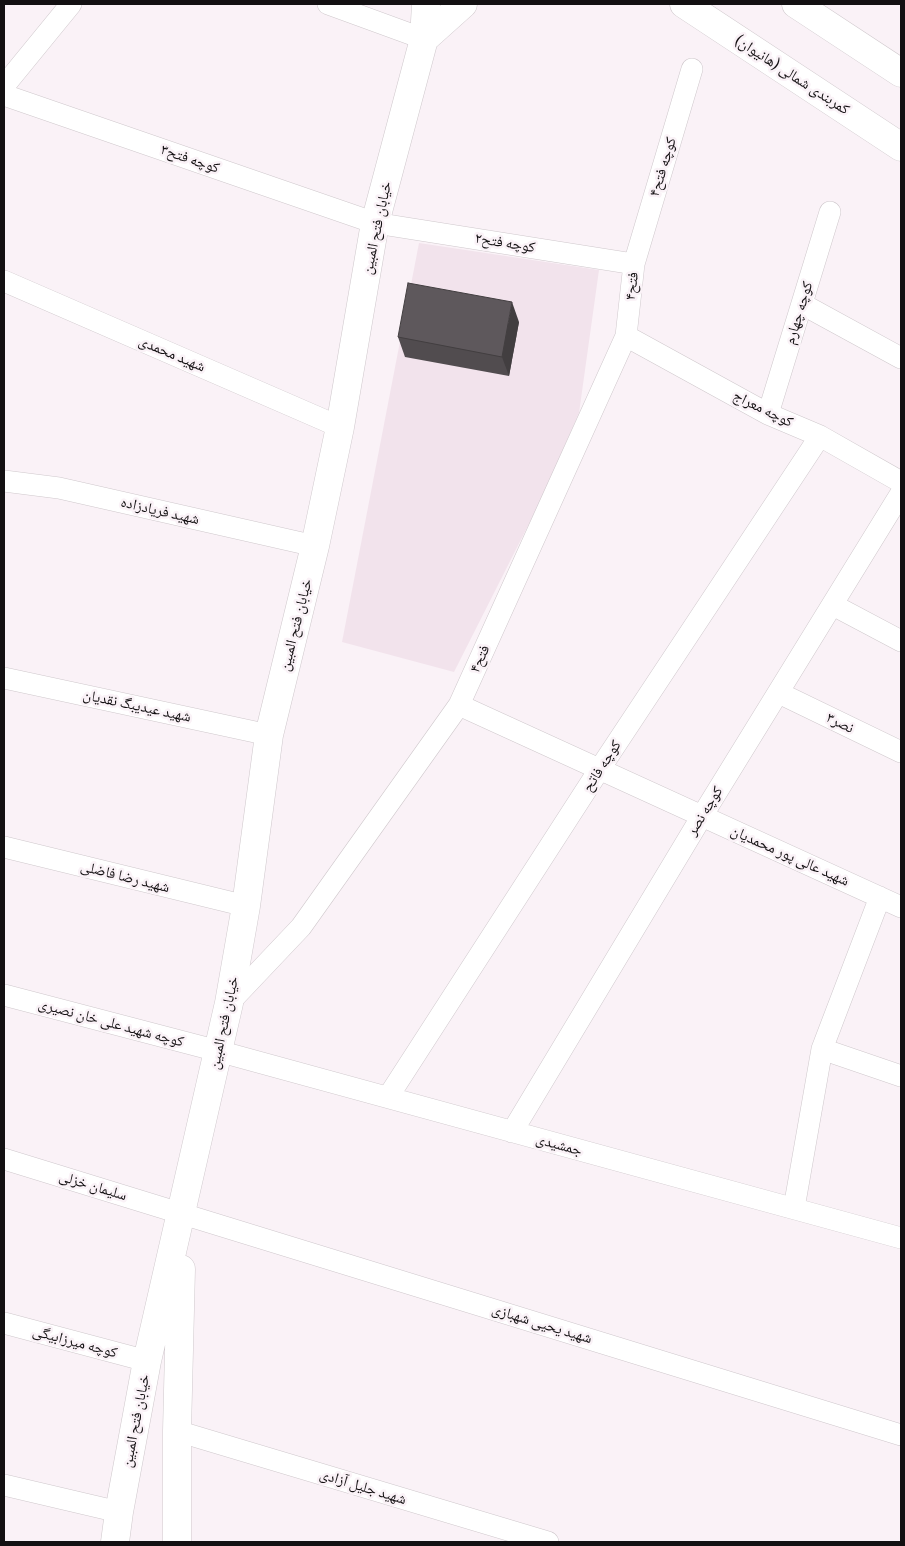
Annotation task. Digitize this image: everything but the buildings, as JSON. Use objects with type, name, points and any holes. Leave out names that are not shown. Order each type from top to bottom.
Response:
[{"type":"street","points":[[4,86],[71,4]]},
{"type":"street","points":[[328,4],[424,39]]},
{"type":"street","points":[[410,4],[424,39]]},
{"type":"street","name":"خیابان فتح المبین","points":[[115,1542],[147,1361],[229,1003],[246,906],[269,735],[315,546],[340,427],[375,223],[424,39],[426,4]]},
{"type":"street","points":[[424,39],[463,4]]},
{"type":"street","name":"کمربندی شمالی (هانیوان)","points":[[684,4],[901,147]]},
{"type":"street","points":[[796,4],[901,73]]},
{"type":"street","name":"کوچه فتح۴","points":[[634,264],[692,69]]},
{"type":"street","name":"کوچه فتح۳","points":[[4,96],[375,223]]},
{"type":"street","name":"کوچه چهارم","points":[[768,414],[830,212]]},
{"type":"street","name":"کوچه فتح۲","points":[[375,223],[634,264]]},
{"type":"street","name":"فتح۴","points":[[229,1003],[301,927],[459,706],[626,336],[634,264]]},
{"type":"street","name":"شهید محمدی","points":[[4,281],[340,427]]},
{"type":"street","points":[[802,304],[901,358]]},
{"type":"street","name":"کوچه معراج","points":[[626,336],[768,414],[820,436],[901,482]]},
{"type":"street","name":"کوچه فاتح","points":[[388,1098],[599,770],[820,436]]},
{"type":"street","name":"شهید فریادزاده","points":[[4,481],[59,488],[315,546]]},
{"type":"street","name":"کوچه نصر","points":[[512,1132],[702,816],[901,493]]},
{"type":"street","points":[[833,605],[901,641]]},
{"type":"street","name":"شهید عیدیبگ نقدیان","points":[[4,678],[269,735]]},
{"type":"street","name":"نصر۳","points":[[779,693],[901,752]]},
{"type":"street","name":"شهید عالی پور محمدیان","points":[[459,706],[901,907]]},
{"type":"street","name":"شهید رضا فاضلی","points":[[4,847],[246,906]]},
{"type":"street","points":[[794,1208],[822,1049],[880,897]]},
{"type":"street","name":"کوچه شهید علی خان نصیری","points":[[4,995],[218,1051]]},
{"type":"street","points":[[822,1049],[901,1076]]},
{"type":"street","name":"جمشیدی","points":[[218,1051],[901,1238]]},
{"type":"street","name":"سلیمان خزلی","points":[[4,1159],[182,1213]]},
{"type":"street","name":"خیابان فتح المبین","points":[[178,1542],[177,1431],[182,1213]]},
{"type":"street","name":"شهید یحیی شهبازی","points":[[182,1213],[901,1435]]},
{"type":"street","name":"کوچه میرزابیگی","points":[[4,1323],[147,1361]]},
{"type":"street","name":"شهید جلیل آزادی","points":[[177,1431],[548,1542]]},
{"type":"street","points":[[4,1485],[119,1512]]},
{"type":"shaded area","points":[[419,243],[599,270],[579,413],[542,498],[454,672],[342,642]]}]
